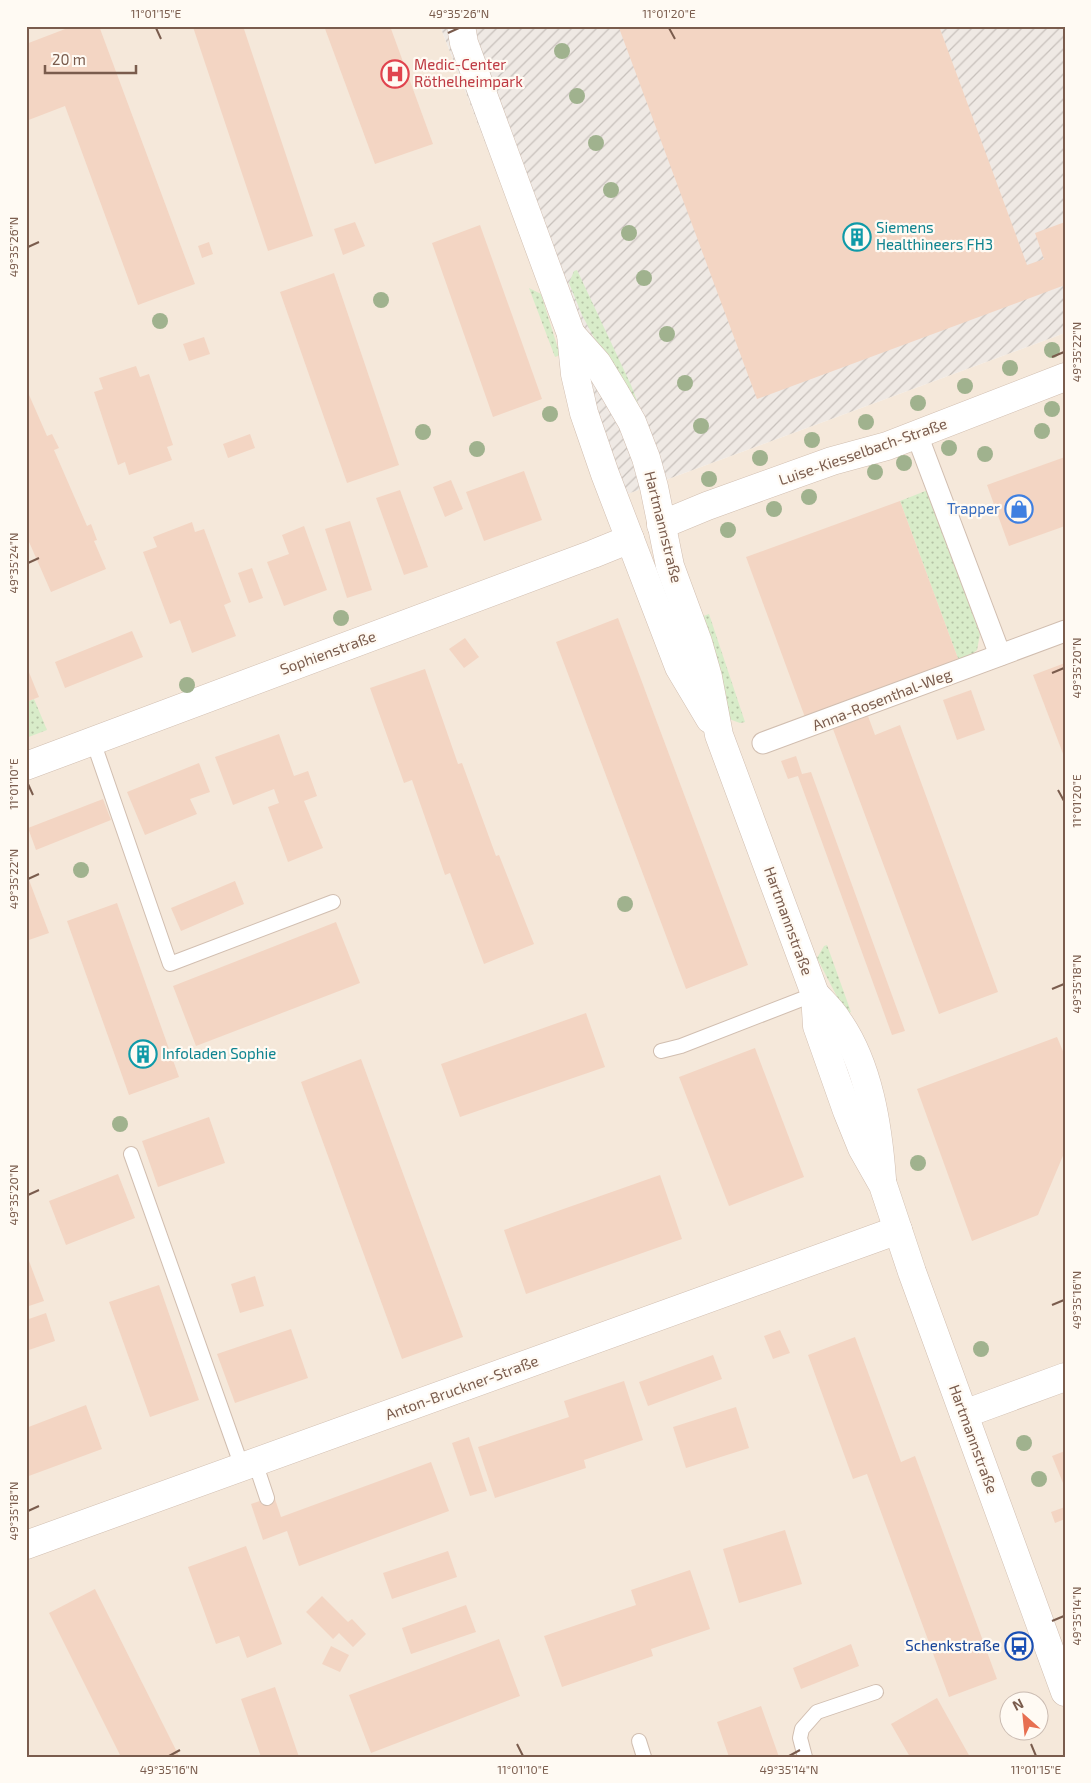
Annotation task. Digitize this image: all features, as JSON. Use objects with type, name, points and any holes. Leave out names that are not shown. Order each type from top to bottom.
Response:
[{"type":"street","name":"Hartmannstraße","points":[[460,32],[571,334],[575,374],[584,413],[630,539],[679,667],[719,735]]},
{"type":"street","name":"Hartmannstraße","points":[[571,334],[597,363],[632,422],[651,477],[670,566],[698,642],[708,678],[719,735],[815,994],[838,1020],[850,1042],[861,1069],[872,1102],[879,1140],[883,1185],[1065,1692]]},
{"type":"street","name":"Luise-Kiesselbach-Straße","points":[[630,539],[700,509],[832,461],[887,446],[1065,377]]},
{"type":"street","points":[[917,435],[1000,655]]},
{"type":"street","name":"Sophienstraße","points":[[26,766],[630,539]]},
{"type":"street","name":"Anna-Rosenthal-Weg","points":[[763,744],[1065,631]]},
{"type":"street","name":"Anton-Bruckner-Straße","points":[[26,1545],[898,1230]]},
{"type":"street","points":[[964,1414],[1065,1377]]},
{"type":"lane","points":[[93,741],[170,964],[333,902]]},
{"type":"lane","points":[[661,1051],[681,1046],[815,994]]},
{"type":"lane","points":[[132,1154],[248,1465],[267,1498]]},
{"type":"lane","points":[[805,1757],[800,1738],[802,1729],[817,1712],[876,1692]]},
{"type":"lane","points":[[639,1741],[644,1757]]},
{"type":"shaded area","points":[[26,26],[440,26],[622,496],[1065,333],[1065,1757],[26,1757]]},
{"type":"shaded area","points":[[440,26],[1065,26],[1065,333],[622,496]]},
{"type":"green space","points":[[577,270],[631,385],[642,414],[598,345],[582,315],[569,283],[574,271]]},
{"type":"green space","points":[[529,288],[541,294],[560,355],[555,357]]},
{"type":"green space","points":[[928,490],[980,634],[977,650],[960,664],[900,501]]},
{"type":"green space","points":[[709,614],[745,722],[740,723],[729,719],[698,618]]},
{"type":"green space","points":[[34,699],[47,730],[26,738],[26,702]]},
{"type":"green space","points":[[827,945],[851,1012],[846,1014],[817,958],[824,946]]},
{"type":"building","points":[[73,26],[99,26],[195,284],[138,305],[65,106],[26,121],[26,44]]},
{"type":"building","points":[[243,26],[313,236],[268,251],[193,27]]},
{"type":"building","points":[[324,26],[390,26],[433,144],[375,164]]},
{"type":"building","name":"Siemens Healthineers FH3","points":[[622,26],[939,26],[1027,265],[1044,259],[1035,233],[1065,222],[1065,285],[757,399],[619,28]]},
{"type":"building","points":[[355,222],[365,246],[343,255],[334,229]]},
{"type":"building","points":[[480,225],[542,399],[493,417],[432,243]]},
{"type":"building","points":[[209,242],[213,254],[202,258],[198,246]]},
{"type":"building","points":[[334,273],[399,465],[347,483],[280,292]]},
{"type":"building","points":[[204,337],[210,354],[189,361],[183,344]]},
{"type":"building","points":[[136,366],[140,377],[149,374],[173,445],[167,447],[172,460],[129,475],[125,462],[118,465],[94,392],[103,389],[99,378]]},
{"type":"building","points":[[26,388],[47,436],[52,434],[59,448],[54,450],[87,526],[91,524],[97,540],[94,541],[106,569],[51,592],[26,535]]},
{"type":"building","points":[[250,434],[255,448],[228,458],[223,444]]},
{"type":"building","points":[[1065,457],[1065,526],[1009,546],[987,485]]},
{"type":"building","points":[[524,471],[542,520],[484,541],[466,492]]},
{"type":"building","points":[[451,480],[463,509],[445,517],[433,487]]},
{"type":"building","points":[[400,490],[428,567],[404,575],[376,498]]},
{"type":"building","points":[[900,501],[960,664],[806,720],[746,557]]},
{"type":"building","points":[[350,521],[372,590],[347,598],[325,529]]},
{"type":"building","points":[[192,522],[195,532],[204,529],[231,602],[224,605],[236,636],[192,653],[180,620],[170,624],[143,552],[157,547],[153,537]]},
{"type":"building","points":[[304,526],[327,590],[284,606],[267,562],[289,554],[282,535]]},
{"type":"building","points":[[252,568],[263,598],[249,603],[238,573]]},
{"type":"building","points":[[618,618],[748,965],[686,989],[556,642]]},
{"type":"building","points":[[132,631],[143,657],[65,688],[55,662]]},
{"type":"building","points":[[465,638],[479,657],[464,668],[449,649]]},
{"type":"building","points":[[1065,663],[1065,759],[1033,675]]},
{"type":"building","points":[[26,665],[39,697],[26,702]]},
{"type":"building","points":[[425,669],[458,764],[462,763],[496,856],[499,855],[534,944],[484,964],[450,873],[445,875],[412,780],[404,783],[370,688]]},
{"type":"building","points":[[971,690],[985,730],[957,740],[943,700]]},
{"type":"building","points":[[868,716],[875,735],[900,725],[998,992],[939,1014],[833,729]]},
{"type":"building","points":[[279,734],[294,776],[308,771],[317,796],[304,801],[323,848],[288,862],[268,807],[279,803],[274,789],[233,805],[215,757]]},
{"type":"building","points":[[796,756],[802,774],[811,772],[905,1031],[892,1035],[798,776],[788,779],[781,761]]},
{"type":"building","points":[[199,763],[210,792],[190,799],[197,814],[145,835],[127,792]]},
{"type":"building","points":[[103,799],[111,820],[36,850],[28,828]]},
{"type":"building","points":[[26,872],[49,933],[26,941]]},
{"type":"building","points":[[235,881],[244,904],[181,931],[171,908]]},
{"type":"building","points":[[117,903],[179,1077],[129,1095],[67,921]]},
{"type":"building","points":[[336,922],[360,983],[196,1046],[173,986]]},
{"type":"building","points":[[586,1013],[605,1067],[460,1117],[441,1064]]},
{"type":"building","points":[[1057,1037],[1065,1056],[1065,1151],[1038,1215],[972,1241],[917,1089]]},
{"type":"building","points":[[755,1048],[804,1177],[729,1206],[679,1077]]},
{"type":"building","points":[[361,1059],[463,1337],[402,1359],[301,1082]]},
{"type":"building","points":[[209,1117],[225,1163],[158,1187],[142,1141]]},
{"type":"building","points":[[118,1174],[135,1218],[66,1245],[49,1201]]},
{"type":"building","points":[[660,1175],[682,1239],[526,1294],[504,1230]]},
{"type":"building","points":[[26,1253],[44,1301],[26,1307]]},
{"type":"building","points":[[255,1276],[264,1306],[240,1313],[231,1284]]},
{"type":"building","points":[[159,1285],[199,1400],[150,1417],[109,1302]]},
{"type":"building","points":[[46,1313],[55,1341],[26,1351],[26,1320]]},
{"type":"building","points":[[291,1329],[308,1378],[235,1403],[217,1354]]},
{"type":"building","points":[[780,1330],[790,1353],[773,1359],[764,1336]]},
{"type":"building","points":[[855,1337],[901,1462],[915,1456],[997,1679],[949,1697],[867,1474],[853,1479],[808,1355]]},
{"type":"building","points":[[713,1355],[722,1379],[648,1406],[639,1382]]},
{"type":"building","points":[[624,1381],[643,1440],[584,1460],[586,1468],[495,1498],[478,1447],[569,1417],[564,1401]]},
{"type":"building","points":[[86,1405],[102,1449],[26,1477],[26,1428]]},
{"type":"building","points":[[736,1407],[749,1448],[686,1468],[673,1427]]},
{"type":"building","points":[[469,1437],[487,1491],[470,1496],[452,1443]]},
{"type":"building","points":[[1065,1451],[1065,1488],[1052,1456]]},
{"type":"building","points":[[431,1462],[449,1511],[299,1566],[287,1531],[263,1540],[251,1504],[274,1496],[281,1517]]},
{"type":"building","points":[[1065,1507],[1065,1519],[1055,1523],[1051,1512]]},
{"type":"building","points":[[785,1530],[802,1584],[739,1603],[723,1549]]},
{"type":"building","points":[[246,1546],[282,1644],[247,1658],[239,1636],[216,1644],[188,1567]]},
{"type":"building","points":[[448,1551],[457,1577],[392,1599],[383,1573]]},
{"type":"building","points":[[690,1570],[710,1629],[651,1649],[653,1656],[562,1687],[544,1636],[636,1605],[631,1590]]},
{"type":"building","points":[[95,1589],[179,1756],[177,1757],[121,1757],[49,1613]]},
{"type":"building","points":[[322,1596],[348,1622],[352,1619],[366,1634],[353,1647],[339,1633],[333,1639],[306,1612]]},
{"type":"building","points":[[466,1605],[476,1632],[411,1654],[402,1628]]},
{"type":"building","points":[[499,1639],[520,1696],[371,1753],[349,1695]]},
{"type":"building","points":[[851,1644],[859,1666],[801,1689],[793,1668]]},
{"type":"building","points":[[331,1646],[349,1655],[340,1672],[322,1664]]},
{"type":"building","points":[[275,1687],[299,1757],[261,1757],[241,1699]]},
{"type":"building","points":[[937,1698],[970,1757],[910,1757],[891,1724]]},
{"type":"building","points":[[761,1706],[779,1757],[729,1757],[717,1722]]},
{"type":"place","name":"Medic-Center Röthelheimpark","points":[[395,74]]},
{"type":"place","name":"Siemens Healthineers FH3","points":[[857,237]]},
{"type":"place","name":"Trapper","points":[[1019,509]]},
{"type":"place","name":"Infoladen Sophie","points":[[143,1054]]},
{"type":"place","name":"Schenkstraße","points":[[1019,1646]]}]
